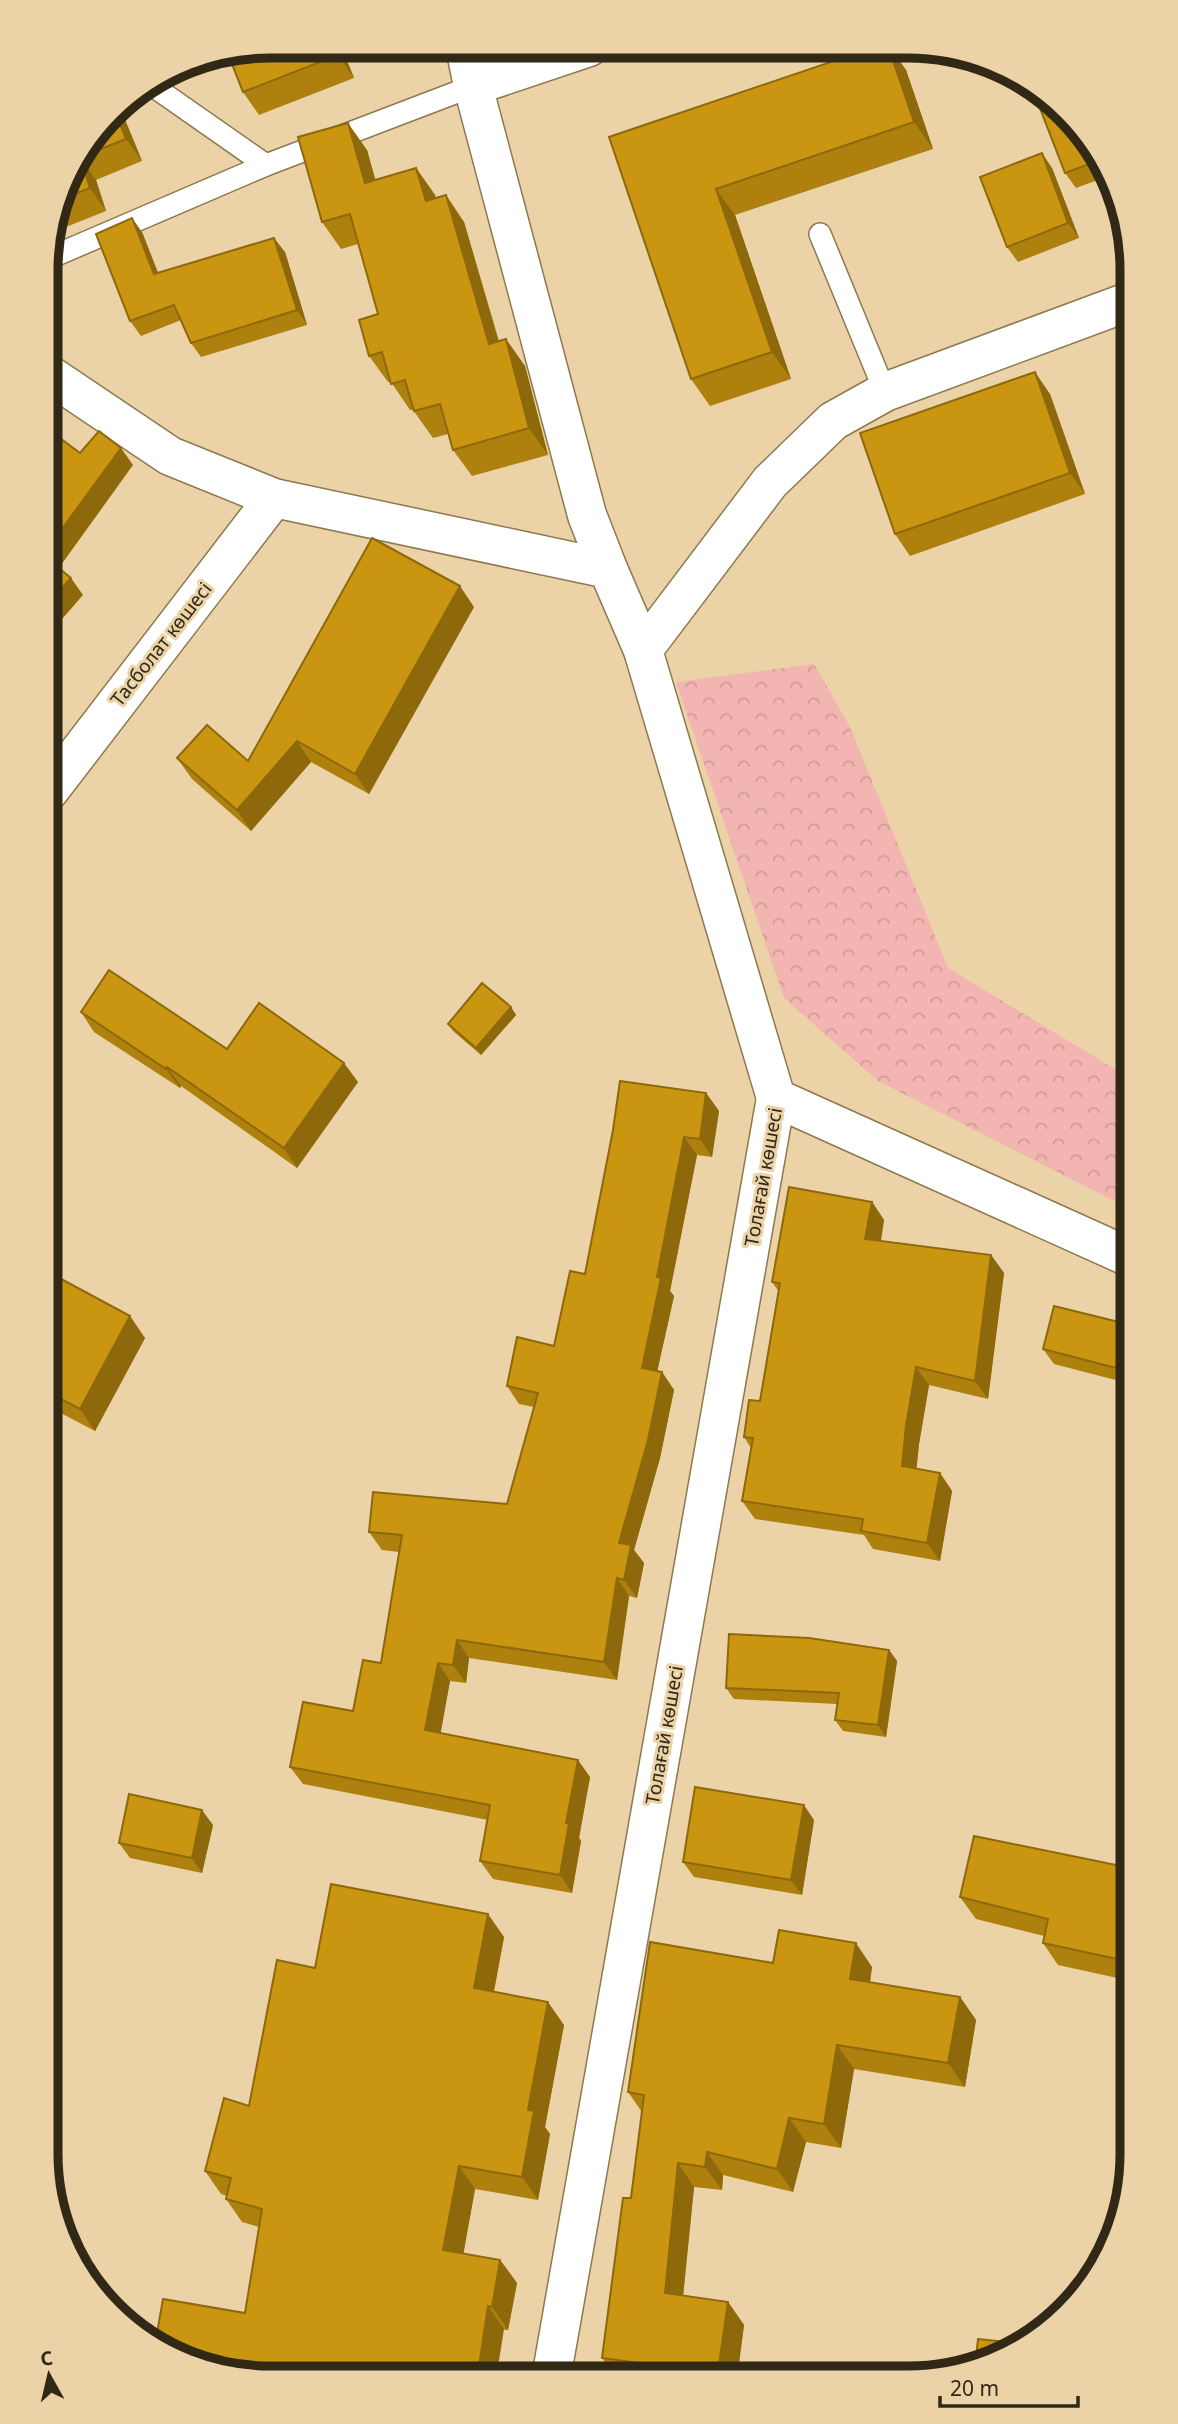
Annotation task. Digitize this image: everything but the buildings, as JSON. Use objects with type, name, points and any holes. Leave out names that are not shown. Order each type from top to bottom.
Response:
[{"type":"street","points":[[467,58],[587,515],[643,650],[776,1098],[1120,1253]]},
{"type":"street","points":[[473,86],[556,58]]},
{"type":"street","points":[[643,650],[770,482],[834,421],[885,392],[1120,305]]},
{"type":"street","points":[[58,381],[170,456],[274,498],[608,569]]},
{"type":"street","name":"Тасболат көшесі","points":[[58,779],[274,498]]},
{"type":"street","name":"Толағай көшесі","points":[[553,2366],[776,1098]]},
{"type":"lane","points":[[58,254],[266,165],[473,86]]},
{"type":"lane","points":[[158,90],[266,165]]},
{"type":"lane","points":[[820,234],[885,392]]},
{"type":"green space","points":[[814,664],[850,727],[948,968],[1120,1072],[1120,1204],[878,1081],[784,998],[676,682]]}]
